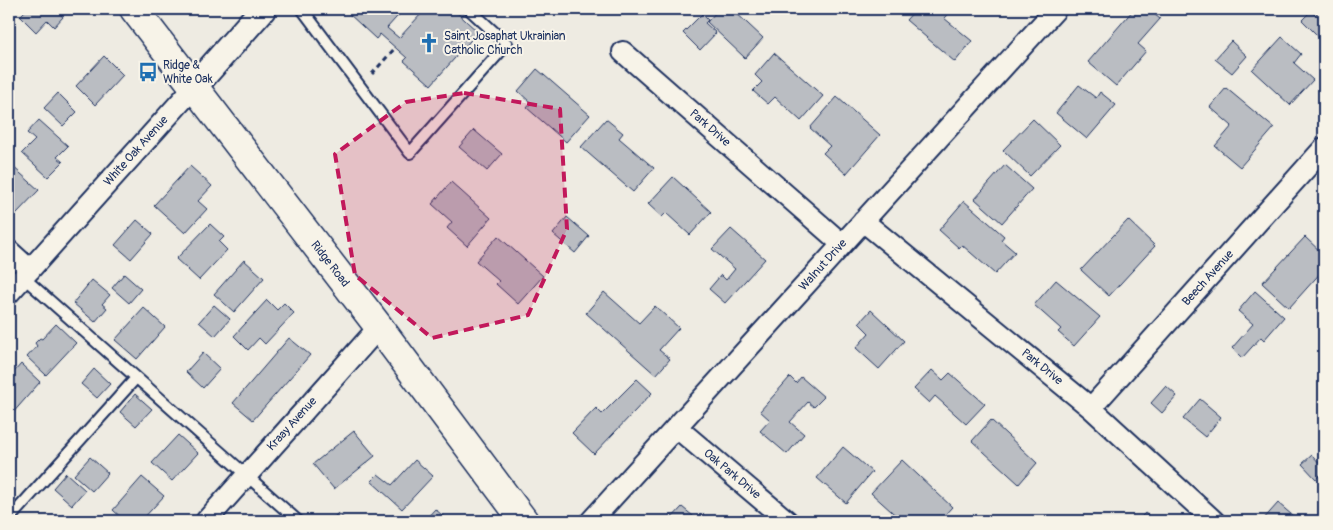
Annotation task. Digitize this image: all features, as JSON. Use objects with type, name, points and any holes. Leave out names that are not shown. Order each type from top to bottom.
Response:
[{"type":"main road","name":"Ridge Road","points":[[134,9],[379,327],[524,521]]},
{"type":"street","name":"White Oak Avenue","points":[[9,294],[264,9]]},
{"type":"street","name":"Walnut Drive","points":[[590,521],[1056,9]]},
{"type":"street","name":"Park Drive","points":[[623,52],[842,244]]},
{"type":"street","name":"Beech Avenue","points":[[1091,408],[1324,148]]},
{"type":"street","name":"Park Drive","points":[[863,221],[1091,408],[1214,521]]},
{"type":"street","points":[[9,251],[26,274]]},
{"type":"street","name":"Kraay Avenue","points":[[206,521],[379,327]]},
{"type":"street","name":"Oak Park Drive","points":[[676,427],[787,521]]},
{"type":"lane","points":[[302,9],[410,153],[507,44],[469,9]]},
{"type":"lane","points":[[26,274],[136,378],[298,521]]},
{"type":"lane","points":[[9,519],[136,378]]},
{"type":"path","points":[[372,74],[395,48]]},
{"type":"highlighted area","points":[[464,93],[560,109],[567,229],[528,315],[432,338],[355,275],[335,154],[406,102]]},
{"type":"building","points":[[27,9],[61,9],[58,12],[63,17],[54,27],[47,20],[36,32],[20,16]]},
{"type":"building","name":"Saint Josaphat Ukrainian Catholic Church","points":[[352,9],[404,9],[387,28],[399,38],[422,13],[417,9],[453,9],[478,32],[431,85],[404,61],[407,58],[380,34],[376,39],[348,13]]},
{"type":"building","points":[[719,9],[732,9],[763,38],[745,58],[707,22]]},
{"type":"building","points":[[916,9],[952,9],[944,18],[972,41],[955,62],[906,20]]},
{"type":"building","points":[[1134,9],[1148,9],[1160,19],[1138,44],[1146,51],[1116,86],[1088,62]]},
{"type":"building","points":[[1321,9],[1324,9],[1324,42],[1302,20],[1311,11],[1315,15]]},
{"type":"building","points":[[702,14],[708,20],[705,23],[716,33],[700,50],[683,33]]},
{"type":"building","points":[[1282,37],[1301,54],[1294,63],[1313,80],[1290,105],[1252,70]]},
{"type":"building","points":[[1231,41],[1247,56],[1232,73],[1215,59]]},
{"type":"building","points":[[774,53],[823,96],[801,121],[775,97],[768,104],[753,91],[762,82],[755,75]]},
{"type":"building","points":[[104,56],[123,75],[95,105],[76,86]]},
{"type":"building","points":[[537,69],[590,115],[566,142],[527,108],[531,103],[518,91]]},
{"type":"building","points":[[1079,85],[1096,98],[1100,92],[1116,105],[1087,139],[1056,113]]},
{"type":"building","points":[[1226,88],[1274,128],[1240,167],[1215,146],[1232,126],[1210,107]]},
{"type":"building","points":[[58,93],[77,112],[63,126],[44,108]]},
{"type":"building","points":[[837,97],[880,135],[846,174],[823,153],[830,146],[810,128]]},
{"type":"building","points":[[606,119],[623,133],[619,138],[654,168],[633,192],[581,147]]},
{"type":"building","points":[[1033,119],[1060,145],[1030,176],[1003,150]]},
{"type":"building","points":[[39,120],[68,146],[57,157],[63,162],[48,177],[22,153],[35,140],[27,133]]},
{"type":"building","points":[[474,130],[502,154],[487,171],[459,147]]},
{"type":"building","points":[[11,165],[39,190],[16,214],[9,208],[9,168]]},
{"type":"building","points":[[1005,165],[1032,189],[1002,223],[975,199]]},
{"type":"building","points":[[190,166],[212,186],[198,201],[207,209],[185,233],[154,205]]},
{"type":"building","points":[[673,177],[711,212],[690,235],[666,213],[662,217],[648,204]]},
{"type":"building","points":[[451,182],[491,218],[467,246],[447,228],[452,222],[432,204]]},
{"type":"building","points":[[964,201],[1004,236],[1001,240],[1015,252],[995,274],[962,245],[959,248],[939,230]]},
{"type":"building","points":[[567,217],[589,236],[575,253],[553,234]]},
{"type":"building","points":[[137,220],[153,234],[131,259],[115,245]]},
{"type":"building","points":[[1128,220],[1155,246],[1109,296],[1081,270]]},
{"type":"building","points":[[210,224],[224,237],[219,242],[227,250],[199,280],[176,259]]},
{"type":"building","points":[[731,229],[765,259],[725,303],[709,289],[721,275],[726,280],[735,269],[712,249]]},
{"type":"building","points":[[498,236],[543,276],[518,304],[496,284],[499,281],[476,261]]},
{"type":"building","points":[[1305,237],[1324,255],[1324,269],[1289,308],[1262,283]]},
{"type":"building","points":[[244,260],[264,278],[234,312],[214,294]]},
{"type":"building","points":[[124,274],[141,289],[129,303],[112,288]]},
{"type":"building","points":[[92,280],[110,295],[102,304],[107,308],[95,322],[73,303]]},
{"type":"building","points":[[1056,280],[1100,317],[1074,346],[1058,332],[1061,329],[1034,305]]},
{"type":"building","points":[[1255,291],[1284,317],[1264,340],[1261,337],[1242,358],[1232,348],[1253,324],[1238,311]]},
{"type":"building","points":[[604,292],[639,323],[655,306],[679,328],[659,350],[670,359],[656,375],[586,313]]},
{"type":"building","points":[[267,300],[277,310],[284,303],[294,313],[265,344],[259,338],[248,350],[234,336]]},
{"type":"building","points":[[214,305],[230,319],[215,336],[199,322]]},
{"type":"building","points":[[144,308],[165,327],[137,359],[115,340]]},
{"type":"building","points":[[871,310],[904,341],[879,369],[856,348],[869,333],[859,323]]},
{"type":"building","points":[[56,324],[76,343],[46,375],[27,357],[37,346],[35,343],[40,338],[42,339]]},
{"type":"building","points":[[289,338],[310,355],[253,420],[233,403]]},
{"type":"building","points":[[203,353],[220,369],[203,388],[186,372]]},
{"type":"building","points":[[21,364],[40,382],[11,415],[9,413],[9,372],[11,369],[14,372]]},
{"type":"building","points":[[94,369],[110,384],[97,398],[81,384]]},
{"type":"building","points":[[932,370],[943,380],[950,373],[985,404],[966,424],[935,396],[929,403],[914,389]]},
{"type":"building","points":[[790,377],[796,383],[801,377],[824,397],[814,407],[808,402],[790,422],[804,434],[787,454],[760,431],[770,420],[760,411]]},
{"type":"building","points":[[637,379],[652,393],[594,454],[572,433],[596,408],[602,414]]},
{"type":"building","points":[[1166,386],[1177,396],[1162,413],[1151,403]]},
{"type":"building","points":[[135,394],[152,409],[136,426],[120,412]]},
{"type":"building","points":[[1200,399],[1221,417],[1205,437],[1183,419]]},
{"type":"building","points":[[991,420],[1037,463],[1019,484],[972,441]]},
{"type":"building","points":[[354,431],[375,456],[334,489],[313,464]]},
{"type":"building","points":[[178,435],[198,453],[172,481],[152,463]]},
{"type":"building","points":[[843,447],[872,472],[846,503],[817,478]]},
{"type":"building","points":[[1312,455],[1324,468],[1324,471],[1316,479],[1302,464]]},
{"type":"building","points":[[90,457],[108,473],[92,491],[74,475]]},
{"type":"building","points":[[415,460],[433,476],[402,509],[371,481],[378,474],[392,485]]},
{"type":"building","points":[[902,460],[952,507],[939,521],[902,521],[871,493]]},
{"type":"building","points":[[66,473],[85,490],[72,505],[53,488]]},
{"type":"building","points":[[142,477],[164,496],[141,521],[125,521],[113,510]]},
{"type":"building","points":[[1278,503],[1299,521],[1262,521]]},
{"type":"building","points":[[682,507],[699,521],[669,521]]},
{"type":"building","points":[[435,509],[449,521],[424,521]]},
{"type":"building","points":[[338,513],[347,521],[330,521]]},
{"type":"building","points":[[1145,513],[1155,521],[1137,521]]},
{"type":"place","name":"Saint Josaphat Ukrainian Catholic Church","points":[[429,43]]},
{"type":"place","name":"Ridge & White Oak","points":[[148,72]]}]
